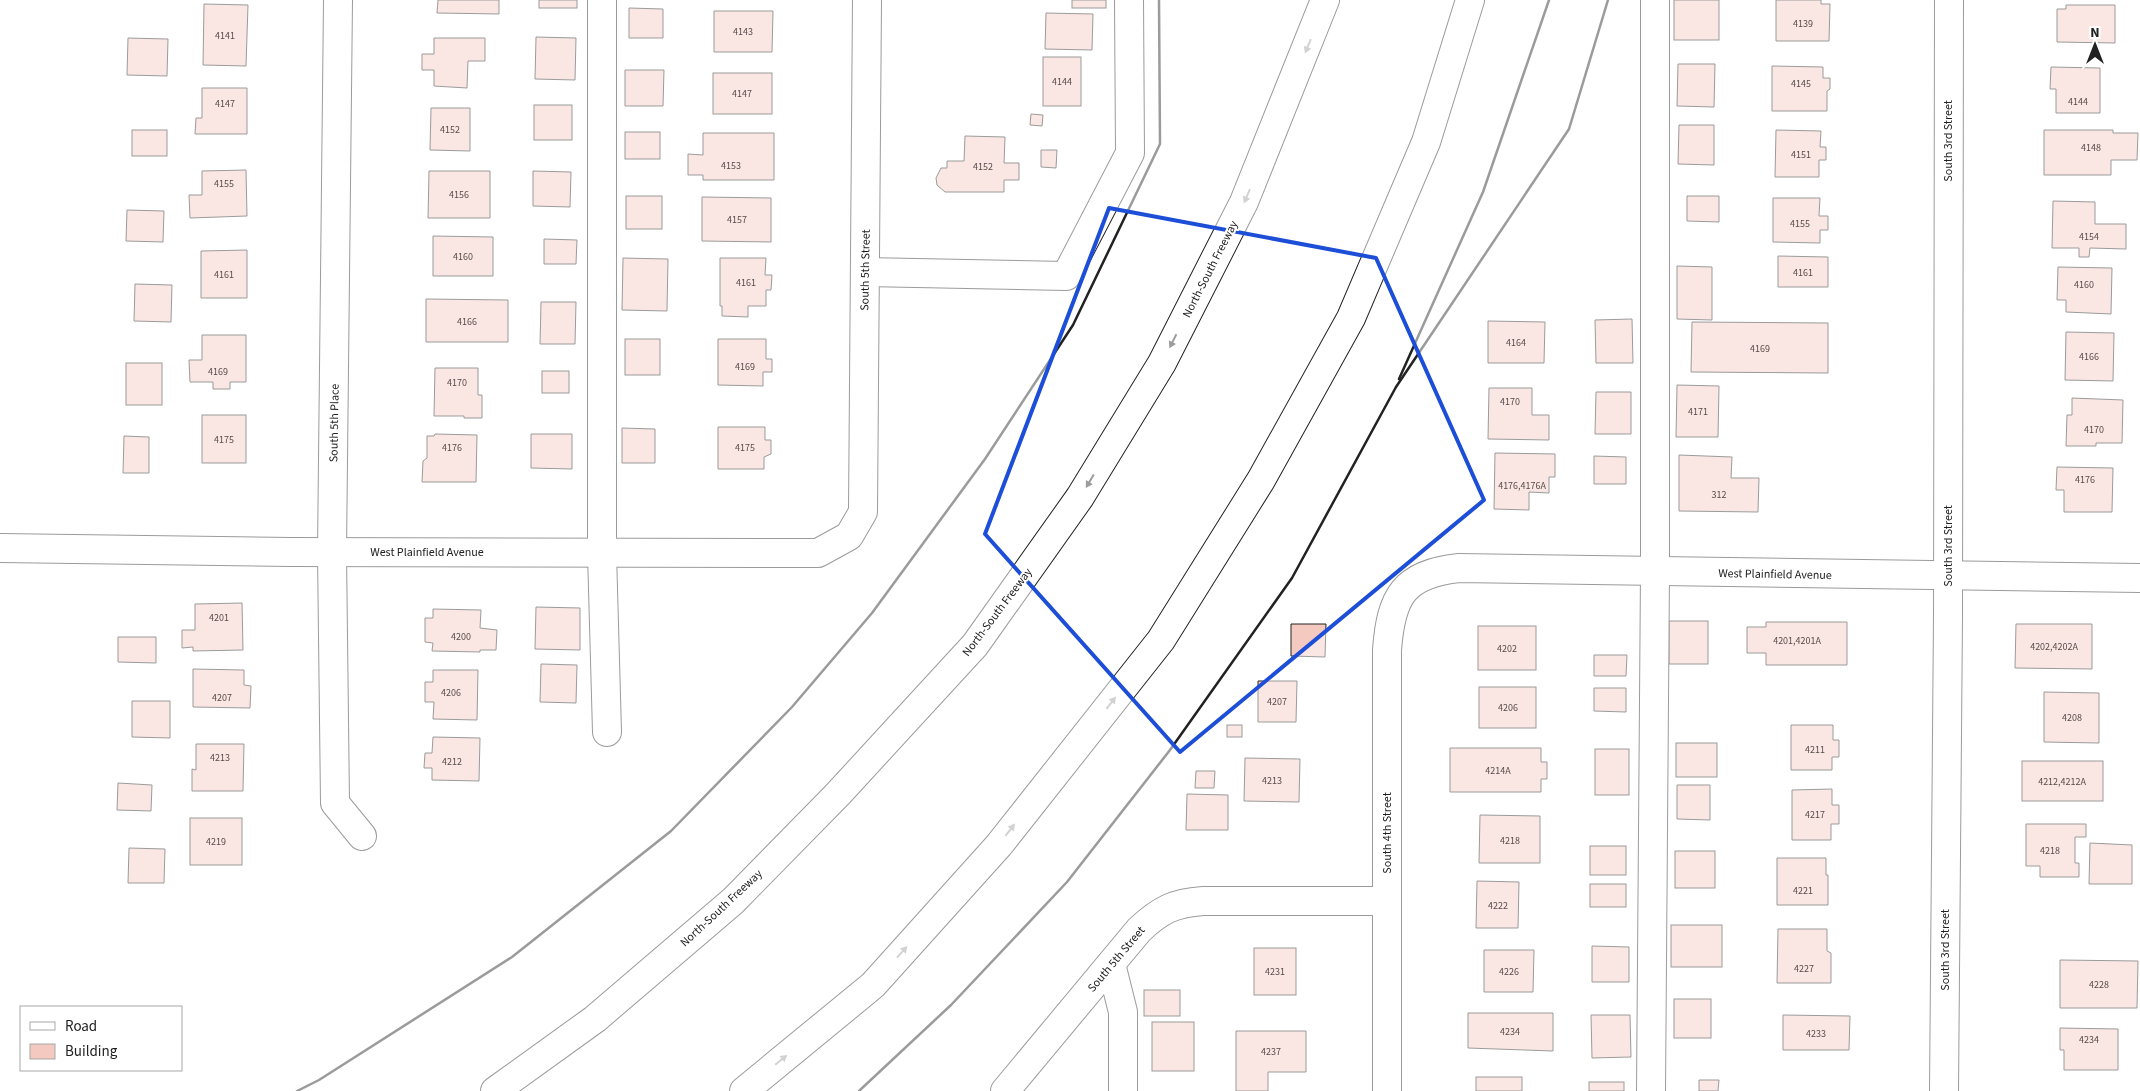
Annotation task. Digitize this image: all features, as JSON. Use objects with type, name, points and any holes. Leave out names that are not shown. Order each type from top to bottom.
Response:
[{"type":"main road","name":"South 5th Place","points":[[338,0],[332,552],[335,803],[362,836]]},
{"type":"main road","points":[[602,0],[602,553],[607,732]]},
{"type":"main road","name":"South 5th Street","points":[[849,536],[863,512],[867,0]]},
{"type":"main road","points":[[865,272],[1066,276],[1130,153],[1129,0]]},
{"type":"main road","name":"North-South Freeway","points":[[495,1091],[595,1019],[733,900],[838,794],[975,645],[1080,498],[1162,364],[1244,202],[1325,0]]},
{"type":"main road","points":[[744,1091],[873,985],[999,845],[1160,640],[1261,480],[1351,318],[1426,142],[1470,0]]},
{"type":"main road","points":[[1651,1091],[1655,571],[1655,0]]},
{"type":"main road","name":"South 3rd Street","points":[[1944,1091],[1948,576],[1948,0]]},
{"type":"main road","name":"West Plainfield Avenue","points":[[0,548],[332,552],[818,553],[849,536]]},
{"type":"main road","name":"West Plainfield Avenue","points":[[1413,582],[1427,574],[1459,568],[2140,578]]},
{"type":"main road","name":"South 4th Street","points":[[1386,1091],[1387,650],[1389,627],[1394,609],[1413,582]]},
{"type":"main road","name":"South 5th Street","points":[[1005,1091],[1139,930],[1154,916],[1168,908],[1185,902],[1203,900],[1386,901]]},
{"type":"main road","points":[[1111,964],[1123,1012],[1123,1091]]},
{"type":"highlighted area","points":[[1109,208],[1376,258],[1484,500],[1180,752],[985,534]]},
{"type":"building","points":[[438,0],[499,0],[499,14],[437,13]]},
{"type":"building","points":[[539,0],[577,0],[577,8],[539,8]]},
{"type":"building","points":[[1072,0],[1106,0],[1106,8],[1072,8]]},
{"type":"building","points":[[1674,0],[1719,0],[1719,40],[1674,40]]},
{"type":"building","points":[[1776,0],[1821,0],[1821,4],[1830,4],[1829,41],[1776,41]]},
{"type":"building","points":[[204,4],[248,5],[246,66],[203,65]]},
{"type":"building","points":[[2066,5],[2115,5],[2115,43],[2057,42],[2057,9],[2066,9]]},
{"type":"building","points":[[629,8],[663,9],[663,38],[629,38]]},
{"type":"building","points":[[714,11],[773,11],[772,52],[714,52]]},
{"type":"building","points":[[1046,13],[1093,14],[1092,50],[1045,49]]},
{"type":"building","points":[[536,37],[576,38],[575,80],[535,79]]},
{"type":"building","points":[[128,38],[168,39],[167,76],[127,75]]},
{"type":"building","points":[[434,38],[485,38],[485,61],[468,61],[467,88],[434,86],[434,70],[422,70],[422,54],[434,54]]},
{"type":"building","points":[[1043,57],[1081,57],[1081,106],[1043,106]]},
{"type":"building","points":[[1678,64],[1715,64],[1714,107],[1677,106]]},
{"type":"building","points":[[1772,66],[1823,67],[1823,78],[1830,78],[1830,89],[1827,91],[1827,111],[1772,111]]},
{"type":"building","points":[[2051,67],[2100,68],[2100,113],[2056,113],[2056,89],[2050,89]]},
{"type":"building","points":[[625,70],[664,70],[663,106],[625,106]]},
{"type":"building","points":[[713,73],[772,73],[772,114],[713,114]]},
{"type":"building","points":[[202,88],[247,88],[247,134],[195,134],[196,118],[202,118]]},
{"type":"building","points":[[534,105],[572,105],[572,140],[534,140]]},
{"type":"building","points":[[431,108],[470,108],[470,151],[430,150]]},
{"type":"building","points":[[1031,114],[1043,115],[1042,126],[1030,125]]},
{"type":"building","points":[[1679,125],[1714,125],[1714,165],[1678,164]]},
{"type":"building","points":[[132,130],[167,130],[167,156],[132,156]]},
{"type":"building","points":[[1776,130],[1821,131],[1820,147],[1826,147],[1826,160],[1819,160],[1819,177],[1775,177]]},
{"type":"building","points":[[2044,130],[2113,130],[2113,133],[2138,133],[2137,160],[2111,160],[2111,175],[2044,175]]},
{"type":"building","points":[[625,132],[660,132],[660,159],[625,159]]},
{"type":"building","points":[[703,133],[774,133],[774,180],[703,180],[703,175],[688,175],[688,154],[703,155]]},
{"type":"building","points":[[965,136],[1005,137],[1004,163],[1019,163],[1019,180],[1004,180],[1004,192],[945,192],[937,185],[936,178],[941,168],[947,168],[947,161],[964,161]]},
{"type":"building","points":[[1041,150],[1057,150],[1056,168],[1041,167]]},
{"type":"building","points":[[246,170],[247,216],[190,218],[189,195],[202,195],[202,171]]},
{"type":"building","points":[[429,171],[490,171],[490,218],[428,218]]},
{"type":"building","points":[[533,171],[571,172],[570,207],[533,206]]},
{"type":"building","points":[[626,196],[662,196],[662,229],[626,229]]},
{"type":"building","points":[[1687,196],[1719,196],[1719,222],[1687,221]]},
{"type":"building","points":[[702,197],[771,198],[771,242],[702,241]]},
{"type":"building","points":[[1773,198],[1820,198],[1819,216],[1828,216],[1828,230],[1820,230],[1820,243],[1773,242]]},
{"type":"building","points":[[2053,201],[2095,202],[2095,224],[2126,224],[2126,249],[2090,248],[2089,257],[2079,257],[2079,248],[2052,248]]},
{"type":"building","points":[[127,210],[164,211],[163,242],[126,241]]},
{"type":"building","points":[[433,236],[493,237],[493,276],[433,276]]},
{"type":"building","points":[[544,239],[577,240],[576,264],[544,264]]},
{"type":"building","points":[[247,250],[247,298],[201,298],[201,251]]},
{"type":"building","points":[[1778,256],[1828,257],[1828,287],[1778,287]]},
{"type":"building","points":[[623,258],[668,259],[667,311],[622,310]]},
{"type":"building","points":[[720,258],[766,258],[765,275],[772,275],[771,290],[766,290],[766,306],[748,306],[748,317],[722,316],[722,306],[720,306]]},
{"type":"building","points":[[1677,266],[1712,267],[1712,320],[1677,319]]},
{"type":"building","points":[[2058,267],[2112,268],[2111,314],[2066,312],[2066,300],[2057,300]]},
{"type":"building","points":[[135,284],[172,285],[171,322],[134,321]]},
{"type":"building","points":[[426,299],[508,300],[508,342],[426,342]]},
{"type":"building","points":[[541,302],[576,302],[575,344],[540,344]]},
{"type":"building","points":[[1632,319],[1633,363],[1596,363],[1595,320]]},
{"type":"building","points":[[1488,321],[1545,322],[1544,363],[1488,363]]},
{"type":"building","points":[[1692,322],[1828,323],[1828,373],[1691,372]]},
{"type":"building","points":[[2066,332],[2114,333],[2113,381],[2065,380]]},
{"type":"building","points":[[202,335],[246,335],[246,382],[230,382],[230,389],[213,389],[213,382],[190,382],[189,360],[202,360]]},
{"type":"building","points":[[625,339],[660,339],[660,375],[625,375]]},
{"type":"building","points":[[718,339],[766,339],[766,359],[772,359],[772,372],[763,372],[763,386],[718,385]]},
{"type":"building","points":[[126,363],[162,363],[162,405],[126,405]]},
{"type":"building","points":[[435,368],[478,368],[478,395],[482,395],[482,418],[434,416]]},
{"type":"building","points":[[542,371],[569,371],[569,393],[542,393]]},
{"type":"building","points":[[1677,385],[1719,386],[1718,437],[1676,437]]},
{"type":"building","points":[[1489,388],[1532,388],[1532,415],[1549,415],[1549,440],[1488,439]]},
{"type":"building","points":[[1596,392],[1631,392],[1631,434],[1595,434]]},
{"type":"building","points":[[2072,398],[2123,400],[2122,443],[2096,443],[2096,446],[2066,446],[2067,415],[2072,415]]},
{"type":"building","points":[[202,415],[246,415],[246,463],[202,463]]},
{"type":"building","points":[[718,427],[765,427],[765,440],[771,440],[771,454],[764,457],[764,469],[718,469]]},
{"type":"building","points":[[622,428],[655,429],[655,463],[622,463]]},
{"type":"building","points":[[435,434],[477,435],[476,482],[422,482],[423,461],[427,458],[427,436],[434,436]]},
{"type":"building","points":[[531,434],[572,434],[572,469],[531,468]]},
{"type":"building","points":[[124,436],[149,437],[149,473],[123,473]]},
{"type":"building","points":[[1495,453],[1555,454],[1555,477],[1549,477],[1549,493],[1529,492],[1529,510],[1494,509]]},
{"type":"building","points":[[1679,455],[1732,457],[1731,478],[1759,478],[1758,512],[1679,511]]},
{"type":"building","points":[[1594,456],[1626,457],[1626,484],[1594,484]]},
{"type":"building","points":[[2057,467],[2113,468],[2112,512],[2064,512],[2064,490],[2056,490]]},
{"type":"building","points":[[242,603],[243,650],[193,651],[193,647],[182,648],[182,630],[195,630],[195,604]]},
{"type":"building","points":[[536,607],[580,608],[580,650],[535,649]]},
{"type":"building","points":[[433,609],[481,610],[480,628],[497,630],[496,650],[480,650],[480,652],[432,651],[433,643],[425,642],[425,618],[433,618]]},
{"type":"building","points":[[1669,621],[1708,621],[1708,664],[1669,664]]},
{"type":"building","points":[[1766,622],[1847,622],[1847,665],[1766,665],[1766,653],[1747,653],[1747,627],[1766,627]]},
{"type":"building","points":[[1291,624],[1326,624],[1325,657],[1291,656]]},
{"type":"building","points":[[2016,624],[2092,624],[2092,669],[2015,668]]},
{"type":"building","points":[[1478,626],[1536,626],[1536,670],[1478,670]]},
{"type":"building","points":[[118,637],[156,637],[156,663],[118,662]]},
{"type":"building","points":[[1594,655],[1627,655],[1626,676],[1594,676]]},
{"type":"building","points":[[541,664],[577,665],[576,703],[540,702]]},
{"type":"building","points":[[193,669],[244,670],[244,685],[251,686],[250,708],[193,707]]},
{"type":"building","points":[[433,670],[478,670],[477,720],[433,719],[434,702],[425,702],[425,682],[433,682]]},
{"type":"building","points":[[1258,681],[1297,681],[1296,722],[1258,722]]},
{"type":"building","points":[[1479,687],[1536,687],[1536,728],[1479,728]]},
{"type":"building","points":[[1594,688],[1626,688],[1626,712],[1594,711]]},
{"type":"building","points":[[2044,692],[2099,693],[2099,743],[2044,742]]},
{"type":"building","points":[[132,701],[170,701],[170,738],[132,737]]},
{"type":"building","points":[[1227,725],[1242,725],[1242,737],[1227,737]]},
{"type":"building","points":[[1791,725],[1833,725],[1833,740],[1839,740],[1839,757],[1832,757],[1832,770],[1791,770]]},
{"type":"building","points":[[433,737],[480,738],[479,781],[432,780],[432,768],[424,768],[425,753],[432,753]]},
{"type":"building","points":[[1676,743],[1717,743],[1717,777],[1676,777]]},
{"type":"building","points":[[196,744],[244,744],[243,791],[192,791],[192,769],[196,770]]},
{"type":"building","points":[[1450,748],[1541,748],[1541,762],[1547,762],[1547,779],[1541,779],[1541,792],[1450,792]]},
{"type":"building","points":[[1595,749],[1629,749],[1629,795],[1595,795]]},
{"type":"building","points":[[1245,758],[1300,759],[1299,802],[1244,801]]},
{"type":"building","points":[[2022,761],[2103,761],[2103,801],[2022,801]]},
{"type":"building","points":[[1196,771],[1215,771],[1214,788],[1195,788]]},
{"type":"building","points":[[118,783],[152,785],[151,811],[117,810]]},
{"type":"building","points":[[1677,785],[1710,785],[1710,820],[1677,819]]},
{"type":"building","points":[[1832,789],[1832,805],[1839,805],[1839,824],[1831,824],[1831,840],[1792,840],[1792,790]]},
{"type":"building","points":[[1187,794],[1228,795],[1228,830],[1186,830]]},
{"type":"building","points":[[1480,815],[1540,816],[1540,863],[1479,863]]},
{"type":"building","points":[[190,818],[242,818],[242,865],[190,865]]},
{"type":"building","points":[[2026,824],[2086,824],[2086,837],[2075,837],[2075,863],[2079,863],[2079,877],[2040,877],[2040,866],[2026,866]]},
{"type":"building","points":[[2090,843],[2132,845],[2132,884],[2089,884]]},
{"type":"building","points":[[1590,846],[1626,846],[1626,875],[1590,875]]},
{"type":"building","points":[[129,848],[165,849],[164,883],[128,883]]},
{"type":"building","points":[[1675,851],[1715,851],[1715,888],[1675,888]]},
{"type":"building","points":[[1777,858],[1826,858],[1828,905],[1777,905]]},
{"type":"building","points":[[1477,881],[1519,882],[1518,928],[1476,928]]},
{"type":"building","points":[[1590,884],[1626,884],[1626,907],[1590,907]]},
{"type":"building","points":[[1671,925],[1722,925],[1722,967],[1671,967]]},
{"type":"building","points":[[1778,929],[1827,929],[1827,951],[1831,953],[1831,983],[1777,983]]},
{"type":"building","points":[[1592,946],[1629,947],[1629,982],[1592,982]]},
{"type":"building","points":[[1254,948],[1296,948],[1296,995],[1254,995]]},
{"type":"building","points":[[1484,950],[1534,950],[1533,992],[1484,992]]},
{"type":"building","points":[[2060,960],[2138,961],[2137,1008],[2060,1008]]},
{"type":"building","points":[[1144,990],[1180,990],[1180,1016],[1144,1016]]},
{"type":"building","points":[[1674,999],[1711,999],[1711,1038],[1674,1038]]},
{"type":"building","points":[[1468,1013],[1553,1013],[1553,1051],[1468,1048]]},
{"type":"building","points":[[1591,1015],[1630,1015],[1631,1057],[1592,1058]]},
{"type":"building","points":[[1783,1015],[1850,1016],[1849,1050],[1783,1050]]},
{"type":"building","points":[[1152,1022],[1194,1022],[1194,1071],[1152,1071]]},
{"type":"building","points":[[2060,1028],[2118,1029],[2118,1070],[2064,1070],[2064,1050],[2060,1050]]},
{"type":"building","points":[[1236,1031],[1306,1031],[1306,1072],[1268,1072],[1268,1091],[1236,1091]]},
{"type":"building","points":[[1476,1077],[1522,1077],[1522,1091],[1476,1091]]},
{"type":"building","points":[[1699,1080],[1719,1080],[1718,1091],[1699,1091]]},
{"type":"building","points":[[1589,1082],[1624,1082],[1624,1091],[1589,1091]]},
{"type":"wall","points":[[297,1091],[319,1080],[512,957],[671,831],[792,707],[872,613],[985,459],[1073,325],[1160,144],[1159,0]]},
{"type":"wall","points":[[1399,379],[1483,192],[1549,0]]},
{"type":"wall","points":[[859,1091],[951,1005],[1067,882],[1170,750],[1292,578],[1396,387],[1569,129],[1608,0]]}]
